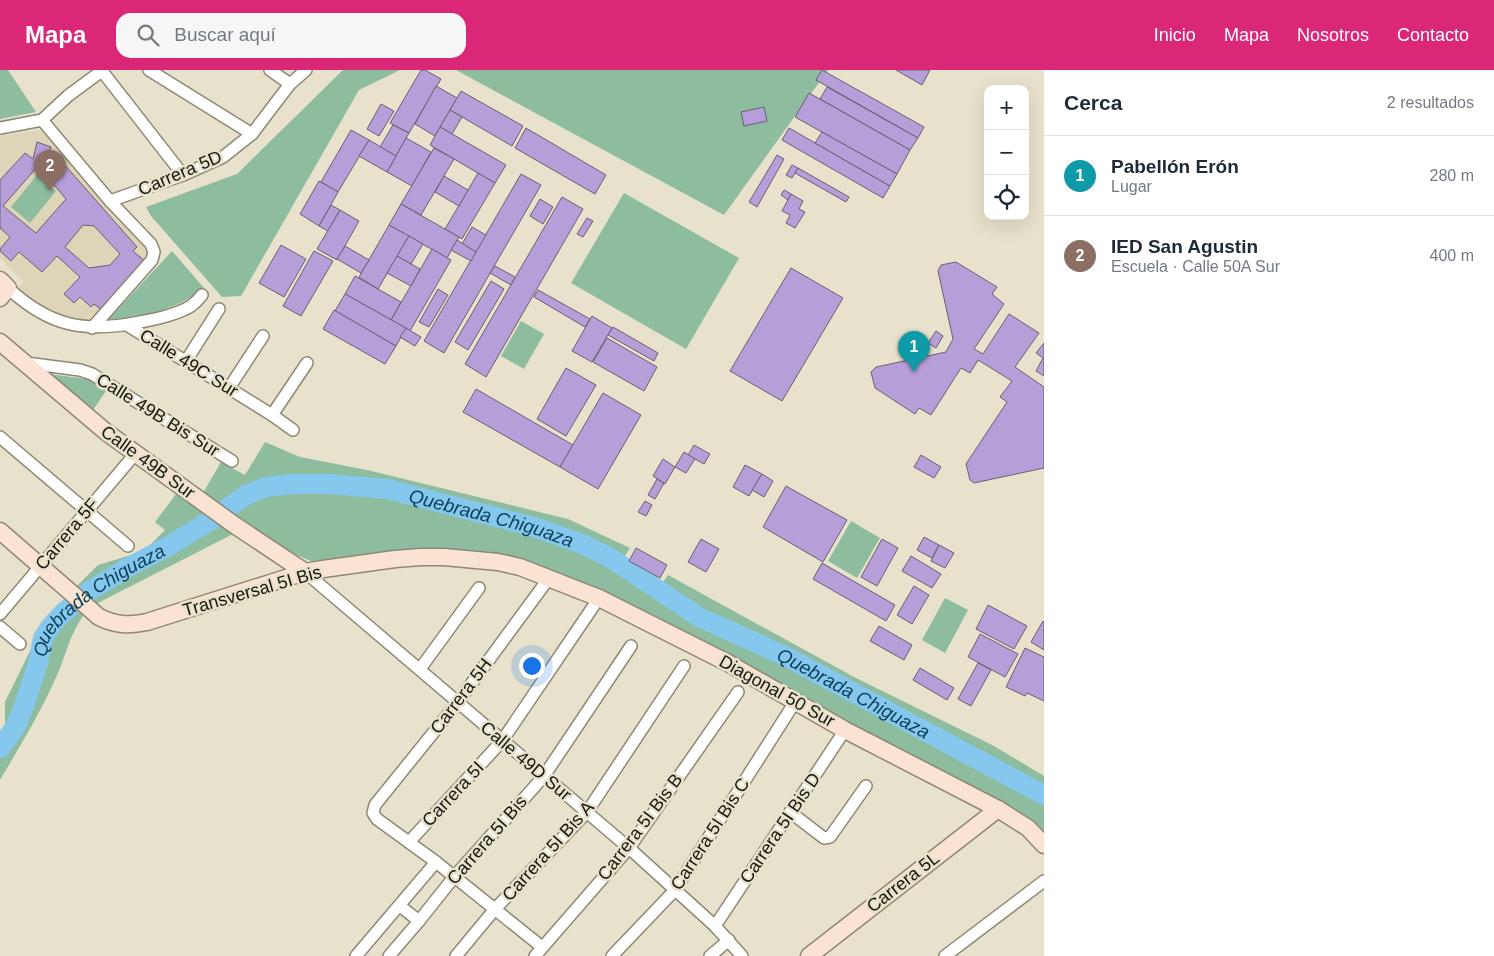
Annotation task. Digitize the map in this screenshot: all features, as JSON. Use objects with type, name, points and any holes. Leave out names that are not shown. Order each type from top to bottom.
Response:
[{"type":"street","points":[[0,128],[42,120],[69,95],[102,70],[183,175]]},
{"type":"street","points":[[149,70],[252,134]]},
{"type":"street","points":[[270,70],[290,84]]},
{"type":"street","name":"Carrera 5D","points":[[110,201],[183,175],[223,158],[252,134],[290,84],[306,70]]},
{"type":"street","points":[[42,120],[110,201],[151,244],[154,252],[152,260],[92,328]]},
{"type":"street","name":"Calle 49C Sur","points":[[3,289],[31,307],[69,324],[92,328],[127,325],[293,430]]},
{"type":"street","points":[[127,325],[174,313],[190,306],[202,295]]},
{"type":"street","points":[[186,362],[219,309]]},
{"type":"street","points":[[229,388],[263,336]]},
{"type":"street","name":"Calle 49B Sur","points":[[0,342],[90,420],[135,454],[233,524],[305,572]]},
{"type":"street","name":"Calle 49B Bis Sur","points":[[24,363],[80,370],[92,374],[232,462]]},
{"type":"street","points":[[272,415],[308,363]]},
{"type":"street","points":[[0,436],[128,546]]},
{"type":"street","name":"Carrera 5F","points":[[0,614],[135,454]]},
{"type":"street","points":[[0,532],[40,566]]},
{"type":"street","name":"Transversal 5I Bis","points":[[40,566],[108,622],[127,625],[147,622],[305,572],[421,557],[498,562]]},
{"type":"street","name":"Diagonal 50 Sur","points":[[498,562],[549,578],[599,598],[728,663],[845,730],[998,809],[1028,828],[1044,845]]},
{"type":"street","name":"Calle 49D Sur","points":[[305,572],[420,669],[502,742],[629,848],[715,926],[742,956]]},
{"type":"street","name":"Carrera 5H","points":[[409,842],[377,819],[373,812],[375,806],[458,702],[549,578]]},
{"type":"street","points":[[420,669],[479,588]]},
{"type":"street","name":"Carrera 5I","points":[[409,842],[502,742],[599,598]]},
{"type":"street","points":[[0,627],[20,644]]},
{"type":"street","name":"Carrera 5I Bis","points":[[389,956],[454,877],[544,776],[631,646]]},
{"type":"street","name":"Carrera 5I Bis A","points":[[456,956],[495,909],[587,812],[684,666]]},
{"type":"street","name":"Carrera 5I Bis B","points":[[538,952],[629,848],[738,692]]},
{"type":"street","name":"Carrera 5I Bis C","points":[[612,956],[675,890],[795,702]]},
{"type":"street","name":"Carrera 5I Bis D","points":[[715,926],[845,730]]},
{"type":"street","points":[[790,812],[824,838],[830,837],[866,786]]},
{"type":"street","name":"Carrera 5L","points":[[809,956],[998,809]]},
{"type":"street","points":[[409,842],[495,909],[538,952]]},
{"type":"street","points":[[363,954],[436,862]]},
{"type":"street","points":[[945,956],[1044,881]]},
{"type":"street","points":[[400,906],[419,921]]},
{"type":"street","points":[[710,956],[729,940]]},
{"type":"shaded area","points":[[40,130],[49,133],[147,245],[149,252],[149,260],[94,322],[69,318],[30,300],[18,288],[24,282],[0,258],[0,136]]},
{"type":"green space","points":[[0,70],[8,70],[36,112],[0,119]]},
{"type":"green space","points":[[343,70],[400,70],[359,90],[241,296],[222,297],[151,216],[146,207],[237,174]]},
{"type":"green space","points":[[456,70],[828,70],[724,215]]},
{"type":"green space","points":[[37,175],[56,191],[30,223],[11,207]]},
{"type":"green space","points":[[624,193],[739,258],[686,349],[571,283]]},
{"type":"green space","points":[[172,251],[204,288],[193,296],[159,311],[108,320]]},
{"type":"green space","points":[[521,321],[544,334],[524,369],[501,356]]},
{"type":"green space","points":[[48,374],[88,379],[106,391],[93,410]]},
{"type":"green space","points":[[265,442],[300,457],[367,470],[568,519],[630,548],[623,559],[661,585],[668,575],[854,677],[994,746],[1044,776],[1044,835],[1039,829],[508,559],[327,564],[313,562],[292,553],[203,493],[221,462],[245,475]]},
{"type":"green space","points":[[176,494],[233,534],[92,606],[74,589],[98,565],[144,551],[165,530],[155,522]]},
{"type":"green space","points":[[851,521],[880,538],[857,578],[828,561]]},
{"type":"green space","points":[[945,598],[968,610],[945,653],[922,640]]},
{"type":"green space","points":[[67,600],[83,616],[68,645],[57,675],[44,702],[0,780],[0,731],[5,724],[5,702],[32,647]]},
{"type":"building","points":[[421,70],[425,70],[441,79],[409,133],[390,123]]},
{"type":"building","points":[[822,70],[924,127],[918,138],[816,80]]},
{"type":"building","points":[[896,70],[930,70],[922,85]]},
{"type":"building","points":[[436,86],[457,98],[435,136],[415,124]]},
{"type":"building","points":[[827,87],[918,138],[910,150],[820,99]]},
{"type":"building","points":[[461,91],[523,126],[512,146],[450,110]]},
{"type":"building","points":[[809,93],[910,150],[897,174],[795,117]]},
{"type":"building","points":[[381,104],[394,111],[379,136],[367,129]]},
{"type":"building","points":[[764,107],[767,121],[744,126],[741,112]]},
{"type":"building","points":[[450,110],[462,117],[452,134],[440,127]]},
{"type":"building","points":[[393,125],[409,133],[396,156],[380,147]]},
{"type":"building","points":[[440,127],[506,165],[495,183],[430,145]]},
{"type":"building","points":[[526,128],[606,175],[595,194],[515,148]]},
{"type":"building","points":[[789,128],[890,186],[883,198],[782,140]]},
{"type":"building","points":[[351,130],[369,140],[338,192],[321,182]]},
{"type":"building","points":[[822,132],[897,174],[890,186],[815,143]]},
{"type":"building","points":[[406,138],[431,152],[412,186],[387,172]]},
{"type":"building","points":[[369,140],[396,156],[387,172],[359,156]]},
{"type":"building","points":[[37,142],[51,147],[47,159],[51,160],[56,155],[137,247],[133,251],[146,262],[102,310],[94,304],[91,307],[80,297],[74,303],[64,294],[80,277],[57,256],[42,272],[19,252],[11,261],[0,251],[10,237],[0,228],[0,180],[25,153],[33,159]],"holes":[[[38,166],[66,199],[36,233],[3,206]],[[83,225],[94,226],[120,254],[110,265],[89,268],[65,247]]]},
{"type":"building","points":[[434,148],[454,159],[421,215],[401,204]]},
{"type":"building","points":[[777,155],[784,159],[757,207],[749,202]]},
{"type":"building","points":[[792,165],[798,168],[792,178],[786,175]]},
{"type":"building","points":[[798,168],[849,197],[846,202],[795,173]]},
{"type":"building","points":[[478,173],[495,183],[462,239],[445,229]]},
{"type":"building","points":[[521,174],[541,185],[444,353],[424,341]]},
{"type":"building","points":[[444,176],[468,190],[459,206],[435,192]]},
{"type":"building","points":[[319,181],[338,192],[319,226],[300,214]]},
{"type":"building","points":[[784,190],[791,194],[788,200],[781,195]]},
{"type":"building","points":[[791,194],[803,201],[799,209],[805,212],[795,228],[786,223],[790,215],[782,211]]},
{"type":"building","points":[[562,197],[583,209],[486,377],[465,364]]},
{"type":"building","points":[[540,199],[553,207],[543,224],[530,216]]},
{"type":"building","points":[[401,204],[459,237],[447,258],[389,225]]},
{"type":"building","points":[[331,205],[340,210],[328,231],[319,226]]},
{"type":"building","points":[[340,210],[359,221],[337,260],[317,249]]},
{"type":"building","points":[[587,218],[593,221],[583,237],[577,234]]},
{"type":"building","points":[[389,225],[409,236],[378,289],[359,277]]},
{"type":"building","points":[[472,227],[486,235],[476,252],[462,244]]},
{"type":"building","points":[[409,236],[423,244],[411,264],[397,256]]},
{"type":"building","points":[[457,240],[476,252],[471,261],[451,250]]},
{"type":"building","points":[[281,245],[306,259],[284,297],[259,283]]},
{"type":"building","points":[[345,246],[369,260],[361,273],[337,259]]},
{"type":"building","points":[[432,249],[451,260],[410,331],[391,320]]},
{"type":"building","points":[[314,251],[333,261],[301,316],[283,306]]},
{"type":"building","points":[[397,256],[420,269],[411,286],[387,273]]},
{"type":"building","points":[[956,262],[997,287],[992,294],[1004,304],[974,349],[983,354],[1009,314],[1039,333],[1015,367],[1044,387],[1044,468],[974,483],[970,480],[966,464],[1007,402],[1000,397],[1012,381],[978,360],[970,373],[961,368],[931,415],[919,408],[915,414],[875,388],[871,372],[876,367],[946,352],[953,339],[938,271],[941,265]]},
{"type":"building","points":[[495,266],[515,277],[511,285],[490,273]]},
{"type":"building","points":[[791,268],[843,298],[782,401],[730,371]]},
{"type":"building","points":[[355,276],[401,302],[391,320],[345,294]]},
{"type":"building","points":[[491,281],[504,289],[468,350],[455,342]]},
{"type":"building","points":[[438,289],[448,295],[429,327],[419,322]]},
{"type":"building","points":[[538,290],[590,319],[585,327],[534,297]]},
{"type":"building","points":[[345,294],[406,328],[396,346],[335,311]]},
{"type":"building","points":[[334,310],[396,346],[385,364],[323,329]]},
{"type":"building","points":[[592,316],[612,328],[592,362],[572,351]]},
{"type":"building","points":[[613,327],[658,353],[654,361],[608,335]]},
{"type":"building","points":[[406,328],[421,337],[415,346],[400,337]]},
{"type":"building","points":[[936,331],[943,336],[936,348],[928,343]]},
{"type":"building","points":[[607,338],[657,367],[644,391],[593,362]]},
{"type":"building","points":[[1044,343],[1044,376],[1036,371],[1043,358],[1036,353]]},
{"type":"building","points":[[566,368],[596,385],[566,436],[537,419]]},
{"type":"building","points":[[476,389],[573,445],[560,467],[463,412]]},
{"type":"building","points":[[603,393],[641,415],[598,489],[560,467]]},
{"type":"building","points":[[694,445],[710,454],[704,464],[688,455]]},
{"type":"building","points":[[684,452],[695,459],[686,473],[675,467]]},
{"type":"building","points":[[921,455],[941,467],[934,478],[914,467]]},
{"type":"building","points":[[663,459],[675,467],[665,484],[653,476]]},
{"type":"building","points":[[745,465],[762,474],[749,496],[733,487]]},
{"type":"building","points":[[762,474],[773,481],[764,497],[752,490]]},
{"type":"building","points":[[657,479],[664,483],[655,499],[648,495]]},
{"type":"building","points":[[786,486],[847,520],[823,562],[763,527]]},
{"type":"building","points":[[645,501],[652,505],[646,516],[638,512]]},
{"type":"building","points":[[924,537],[939,545],[932,558],[917,550]]},
{"type":"building","points":[[701,539],[719,549],[706,572],[688,562]]},
{"type":"building","points":[[882,539],[898,548],[877,586],[861,577]]},
{"type":"building","points":[[939,545],[954,553],[945,568],[931,561]]},
{"type":"building","points":[[636,548],[667,565],[660,578],[629,561]]},
{"type":"building","points":[[911,556],[941,574],[932,588],[902,571]]},
{"type":"building","points":[[822,563],[895,605],[886,621],[813,579]]},
{"type":"building","points":[[914,586],[929,595],[912,624],[897,615]]},
{"type":"building","points":[[988,605],[1027,626],[1014,649],[976,629]]},
{"type":"building","points":[[1044,622],[1044,650],[1031,642]]},
{"type":"building","points":[[879,626],[912,645],[904,660],[870,641]]},
{"type":"building","points":[[980,634],[1018,654],[1005,677],[968,657]]},
{"type":"building","points":[[1025,648],[1044,657],[1044,701],[1027,693],[1025,696],[1006,687]]},
{"type":"building","points":[[978,663],[991,670],[971,706],[958,699]]},
{"type":"building","points":[[920,668],[954,688],[947,700],[913,680]]},
{"type":"waterway","name":"Quebrada Chiguaza","points":[[0,748],[16,726],[24,706],[38,663],[43,638],[63,613],[91,590],[167,547],[211,520],[246,495],[266,487],[292,484],[330,484],[387,489],[534,527],[582,544],[609,557],[699,617],[787,657],[1044,795]]},
{"type":"place","name":"IED San Agustin","points":[[50,191]]},
{"type":"place","name":"Pabellón Erón","points":[[914,372]]}]
